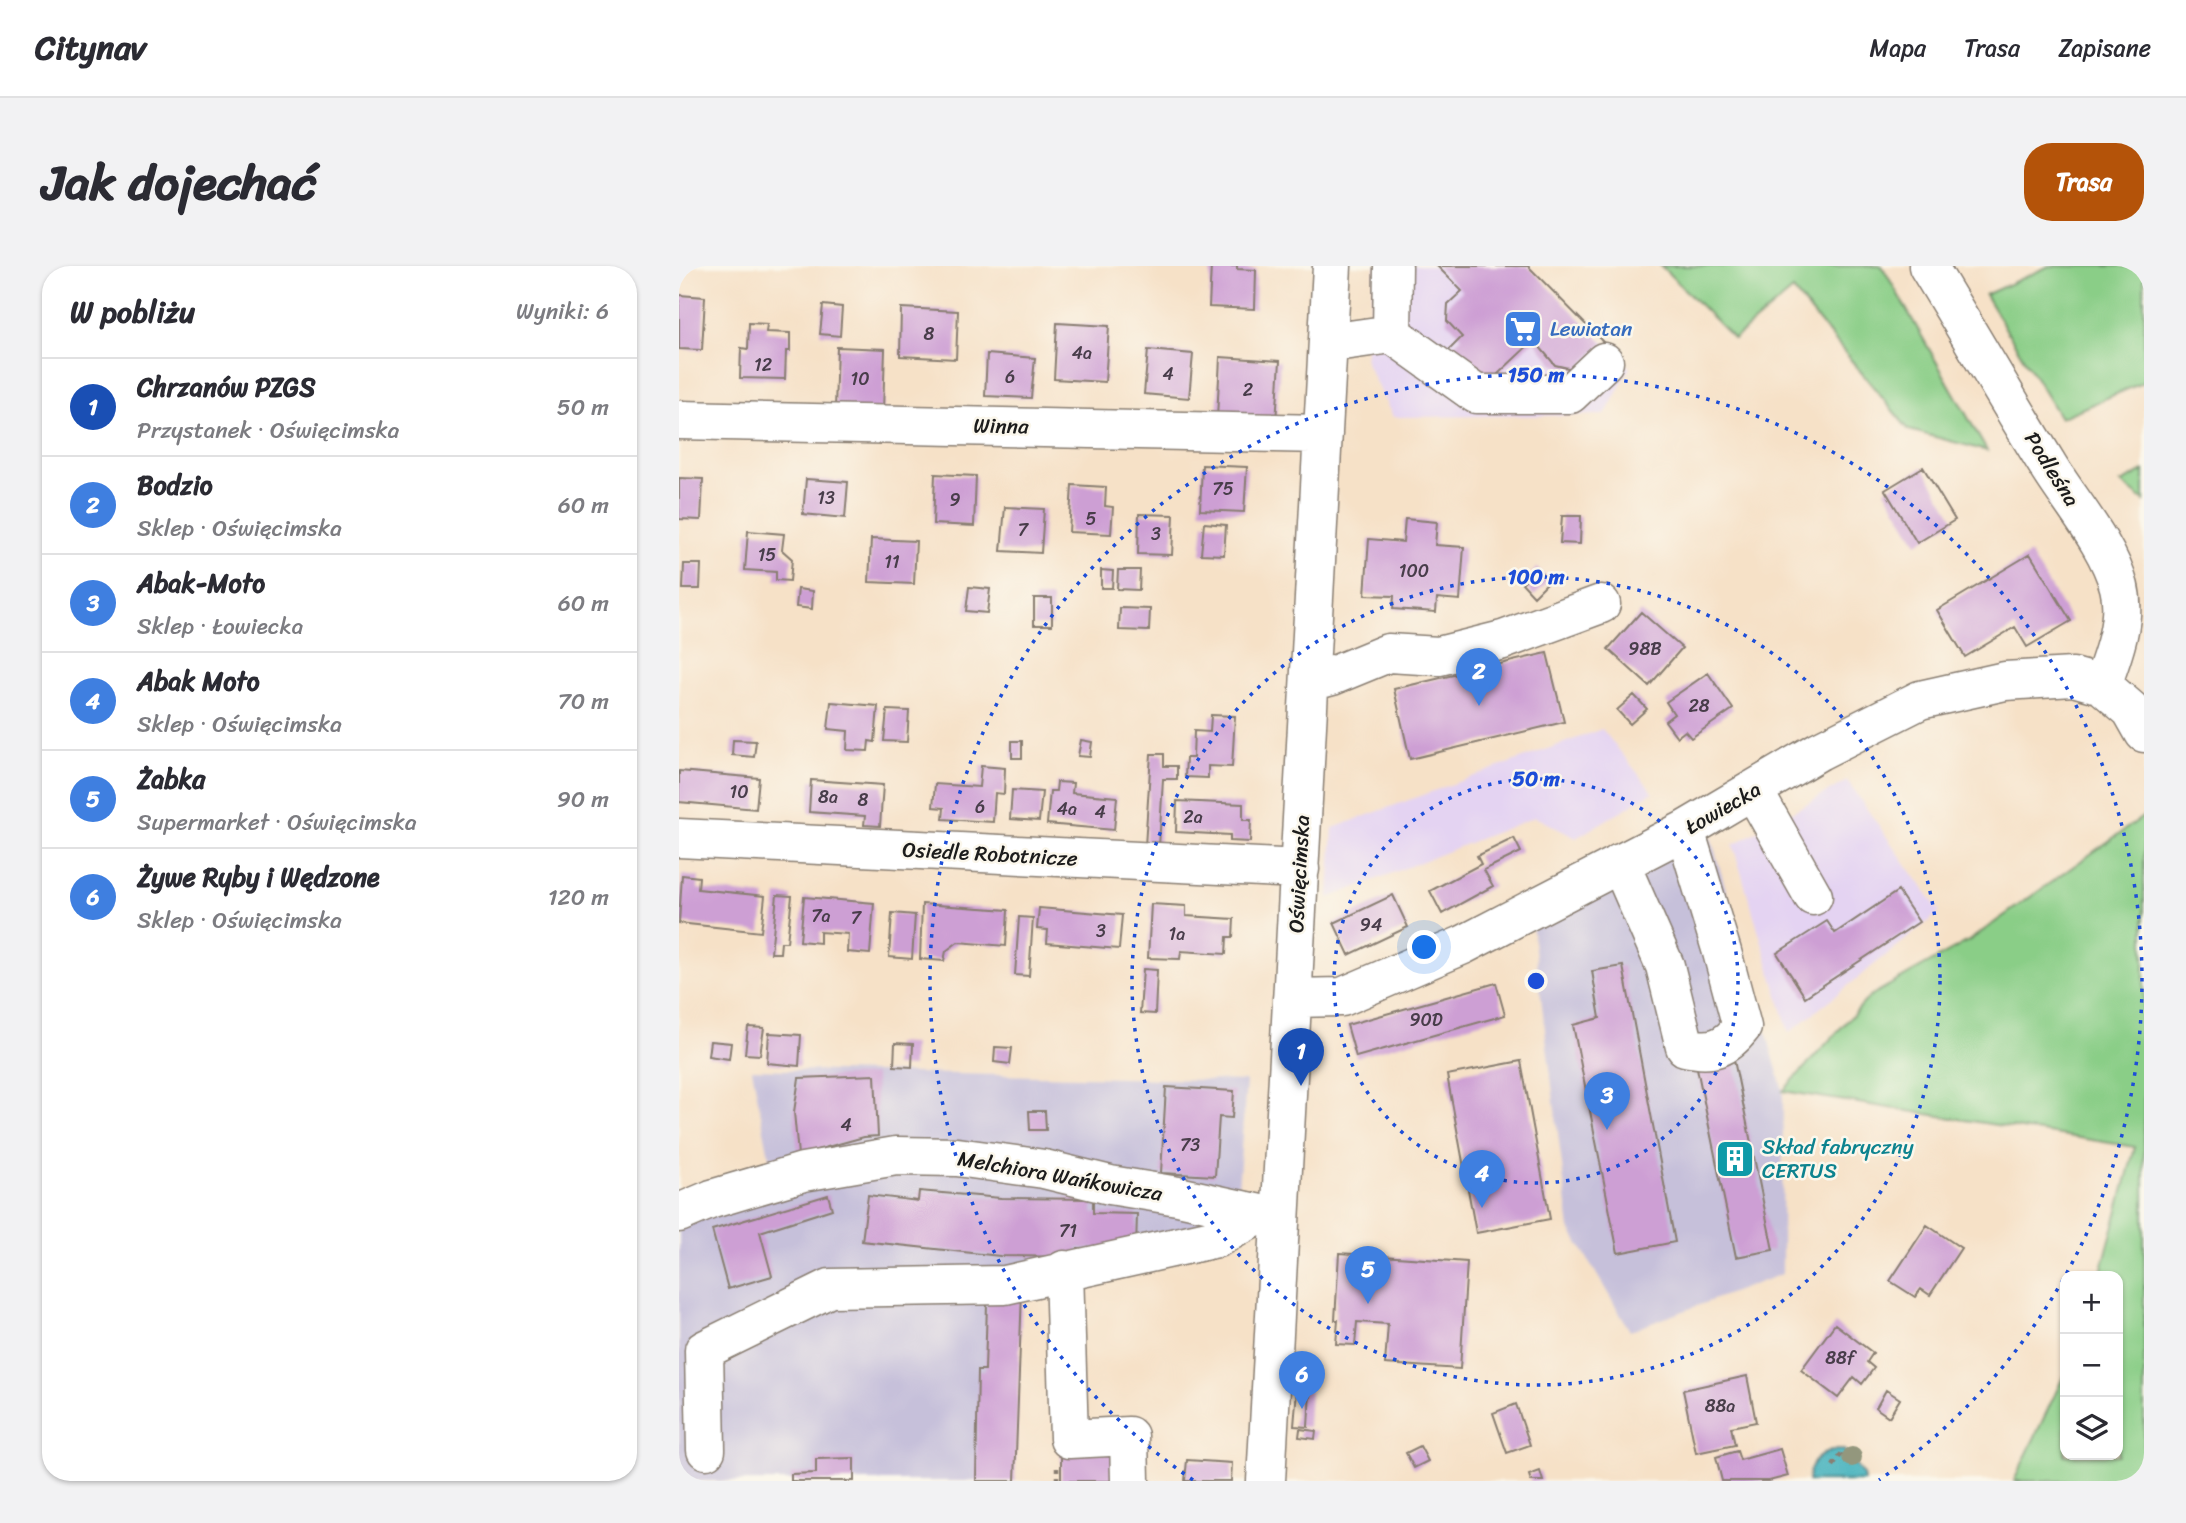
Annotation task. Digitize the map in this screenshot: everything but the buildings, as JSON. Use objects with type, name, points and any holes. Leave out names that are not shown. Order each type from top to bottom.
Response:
[{"type":"street","name":"Oświęcimska","points":[[1266,1481],[1269,1216],[1292,998],[1332,266]]},
{"type":"street","points":[[1392,334],[1393,266]]},
{"type":"street","name":"Podleśna","points":[[1929,266],[2112,569],[2120,595],[2122,617],[2102,685]]},
{"type":"street","points":[[1328,343],[1392,334],[1476,394],[1570,394],[1604,362]]},
{"type":"street","name":"Winna","points":[[679,420],[1323,434]]},
{"type":"street","points":[[1310,681],[1332,676],[1388,653],[1439,656],[1503,640],[1601,604]]},
{"type":"street","name":"Łowiecka","points":[[1292,998],[1342,997],[1463,945],[1685,830],[1819,751],[1920,700],[2005,681],[2073,677],[2102,685],[2131,710],[2144,733]]},
{"type":"street","points":[[1753,790],[1813,896]]},
{"type":"street","points":[[1620,863],[1665,966],[1685,1047],[1702,1051],[1730,1043],[1742,1027],[1685,830]]},
{"type":"street","name":"Osiedle Robotnicze","points":[[679,838],[1300,869]]},
{"type":"street","name":"Melchiora Wańkowicza","points":[[679,1213],[712,1199],[803,1172],[896,1156],[957,1157],[1044,1169],[1269,1216]]},
{"type":"street","points":[[706,1450],[704,1350],[830,1288],[1005,1285],[1217,1238],[1269,1216]]},
{"type":"street","points":[[1064,1270],[1069,1439],[1129,1436],[1130,1481]]},
{"type":"path","points":[[1833,1466],[1845,1450]]},
{"type":"shaded area","name":"Lewiatan","points":[[1375,266],[1527,266],[1630,368],[1605,415],[1393,417],[1365,361]]},
{"type":"shaded area","points":[[1602,729],[1653,792],[1576,838],[1535,817],[1329,898],[1333,828]]},
{"type":"shaded area","points":[[1847,781],[1940,912],[1789,1033],[1733,845]]},
{"type":"shaded area","points":[[1711,837],[1783,1091],[1782,1274],[1630,1331],[1570,1229],[1530,909]]},
{"type":"shaded area","points":[[752,1069],[1246,1081],[1234,1245],[1016,1278],[1010,1481],[679,1481],[679,1219],[772,1171]]},
{"type":"green space","points":[[1661,266],[1882,266],[1987,451],[1909,430],[1793,290],[1734,339]]},
{"type":"green space","points":[[2049,266],[2144,266],[2144,382],[2060,418],[1985,295]]},
{"type":"green space","points":[[2144,471],[2144,501],[2121,483]]},
{"type":"green space","points":[[2144,816],[2144,1481],[2014,1481],[2060,1384],[2060,1460],[2123,1460],[2123,1271],[2101,1271],[2135,1147],[1783,1091],[1870,996],[1970,940]]},
{"type":"water","points":[[1836,1450],[1844,1450],[1863,1475],[1864,1481],[1808,1481],[1810,1469],[1816,1460]]},
{"type":"place","name":"Lewiatan","points":[[1523,329]]},
{"type":"place","name":"Bodzio","points":[[1479,706]]},
{"type":"place","name":"Chrzanów PZGS","points":[[1301,1086]]},
{"type":"place","name":"Abak-Moto","points":[[1607,1130]]},
{"type":"place","name":"Skład fabryczny CERTUS","points":[[1735,1159]]},
{"type":"place","name":"Abak Moto","points":[[1482,1208]]},
{"type":"place","name":"Żabka","points":[[1368,1304]]},
{"type":"place","name":"Żywe Ryby i Wędzone","points":[[1302,1409]]}]
